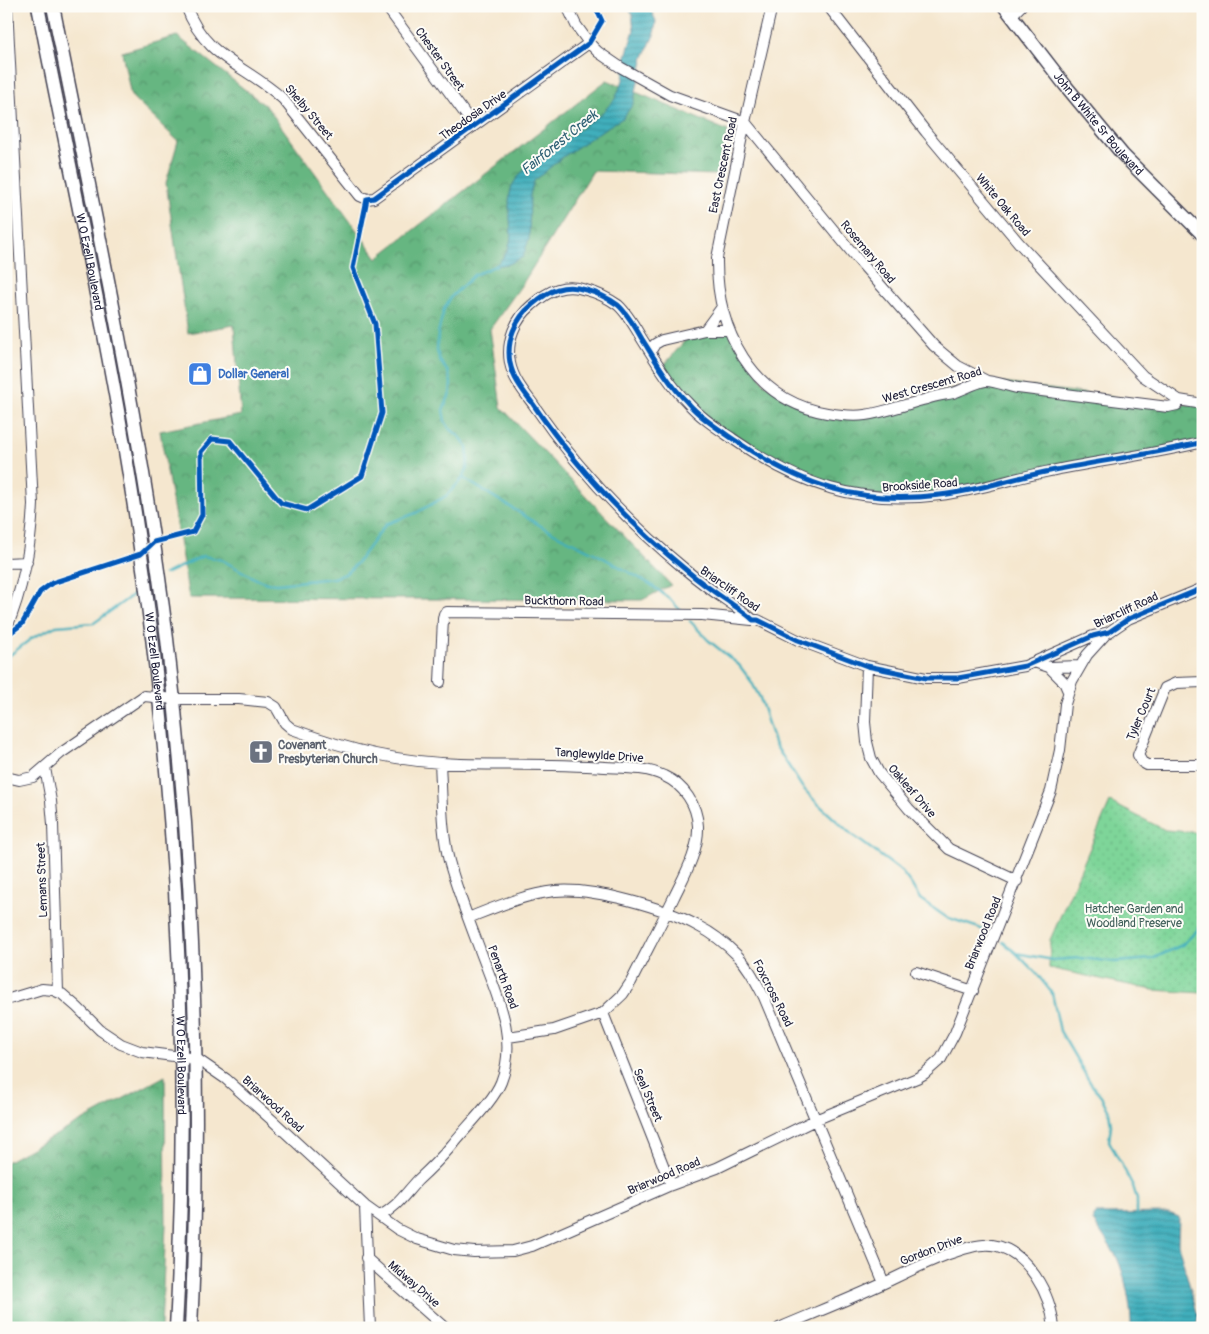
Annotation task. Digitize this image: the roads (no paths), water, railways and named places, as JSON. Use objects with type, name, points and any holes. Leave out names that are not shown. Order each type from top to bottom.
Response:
[{"type":"main road","name":"W O Ezell Boulevard","points":[[38,6],[118,414],[134,510],[160,698],[178,936],[181,1057],[180,1204],[176,1328]]},
{"type":"main road","name":"W O Ezell Boulevard","points":[[53,6],[133,411],[154,542],[174,699],[189,869],[197,1058],[191,1328]]},
{"type":"main road","name":"John B White Sr Boulevard","points":[[1007,11],[1123,155],[1203,235]]},
{"type":"main road","points":[[50,72],[65,69]]},
{"type":"main road","points":[[70,167],[85,165]]},
{"type":"main road","points":[[99,314],[114,311]]},
{"type":"main road","points":[[118,414],[133,411]]},
{"type":"main road","points":[[180,1204],[195,1202]]},
{"type":"street","name":"Shelby Street","points":[[186,6],[192,22],[202,37],[225,59],[271,88],[283,99],[360,196],[368,199]]},
{"type":"street","name":"Chester Street","points":[[386,6],[474,126]]},
{"type":"street","points":[[567,6],[576,26],[589,43],[598,52],[620,67],[670,95],[745,122]]},
{"type":"street","name":"East Crescent Road","points":[[729,330],[722,307],[717,278],[717,258],[745,122],[772,6]]},
{"type":"street","name":"White Oak Road","points":[[828,6],[926,132],[1019,243],[1143,376],[1179,400]]},
{"type":"street","points":[[1007,11],[1021,6]]},
{"type":"street","points":[[6,630],[18,600],[27,562],[32,522],[33,485],[11,177],[8,8]]},
{"type":"street","name":"Theodosia Drive","points":[[368,199],[374,198],[589,43]]},
{"type":"street","name":"Rosemary Road","points":[[745,122],[841,240],[934,346],[958,366],[987,381]]},
{"type":"street","name":"Briarcliff Road","points":[[637,331],[623,310],[604,296],[576,287],[556,289],[547,293],[525,310],[515,326],[509,353],[513,374],[540,415],[564,446],[635,523],[688,572],[753,620],[758,620],[798,640],[867,666],[926,678],[958,678],[1017,668],[1034,662],[1093,636],[1109,632],[1128,619],[1203,588]]},
{"type":"street","points":[[705,330],[722,307]]},
{"type":"street","points":[[650,352],[655,344],[662,340],[705,330],[729,330]]},
{"type":"street","name":"West Crescent Road","points":[[729,330],[741,354],[764,383],[773,391],[795,403],[819,411],[847,416],[863,416],[888,411],[987,381],[1013,387],[1168,408],[1177,405],[1179,400],[1203,404]]},
{"type":"street","points":[[637,331],[662,340]]},
{"type":"street","name":"Brookside Road","points":[[637,331],[687,403],[742,446],[782,469],[823,487],[861,496],[892,498],[961,492],[1043,472],[1144,455],[1203,442]]},
{"type":"street","points":[[6,563],[27,562]]},
{"type":"street","name":"Buckthorn Road","points":[[440,682],[443,619],[444,614],[447,612],[702,615],[753,620]]},
{"type":"street","name":"Briarwood Road","points":[[197,1058],[226,1079],[366,1206],[397,1229],[417,1239],[436,1245],[474,1252],[513,1251],[550,1239],[672,1185],[716,1168],[815,1120],[924,1074],[934,1066],[946,1051],[973,991],[1017,881],[1053,784],[1068,691],[1087,655],[1109,632]]},
{"type":"street","points":[[1057,653],[1068,657],[1080,666]]},
{"type":"street","points":[[1034,662],[1049,667],[1080,666]]},
{"type":"street","name":"Oakleaf Drive","points":[[867,666],[865,722],[867,742],[871,758],[879,773],[909,809],[949,849],[1017,881]]},
{"type":"street","points":[[1049,667],[1064,682],[1068,691]]},
{"type":"street","name":"Tyler Court","points":[[1203,682],[1176,683],[1165,688],[1138,751],[1139,758],[1147,765],[1203,765]]},
{"type":"street","name":"Tanglewylde Drive","points":[[6,777],[19,780],[33,777],[61,753],[144,696],[174,699],[239,698],[268,702],[276,707],[288,726],[346,748],[386,758],[440,764],[565,764],[637,769],[656,772],[673,780],[687,794],[692,803],[697,820],[698,834],[691,859],[631,982],[623,994],[603,1013],[554,1030],[508,1037]]},
{"type":"street","name":"Penarth Road","points":[[380,1216],[397,1205],[418,1180],[435,1165],[492,1096],[500,1084],[507,1055],[508,1037],[502,1008],[449,861],[444,839],[440,764]]},
{"type":"street","name":"Lemans Street","points":[[45,768],[53,824],[58,992]]},
{"type":"street","name":"Foxcross Road","points":[[468,918],[534,895],[568,890],[580,891],[614,897],[666,912],[697,925],[736,954],[748,968],[764,997],[884,1283]]},
{"type":"street","points":[[916,972],[973,991]]},
{"type":"street","points":[[6,1000],[42,989],[58,992],[77,1007],[100,1030],[121,1044],[142,1052],[197,1058]]},
{"type":"street","name":"Seal Street","points":[[603,1013],[672,1185]]},
{"type":"street","points":[[366,1206],[366,1258],[370,1328]]},
{"type":"street","name":"Gordon Drive","points":[[779,1328],[930,1262],[984,1244],[997,1246],[1020,1260],[1035,1275],[1049,1301],[1054,1328]]},
{"type":"street","name":"Midway Drive","points":[[366,1258],[445,1328]]},
{"type":"water","points":[[628,6],[649,6],[656,21],[654,35],[644,57],[633,104],[623,118],[560,159],[534,181],[530,194],[529,239],[523,257],[509,264],[494,266],[503,257],[508,248],[511,230],[509,200],[511,189],[516,179],[524,170],[602,113],[615,99],[623,80],[625,59],[634,30],[632,14]]},
{"type":"water","points":[[1169,1213],[1179,1217],[1178,1244],[1198,1316],[1196,1328],[1131,1328],[1129,1302],[1120,1265],[1093,1221],[1093,1216],[1096,1214]]},
{"type":"waterway","name":"Fairforest Creek","points":[[165,574],[203,556],[222,560],[267,583],[277,584],[333,578],[345,574],[356,564],[386,524],[416,513],[446,496],[463,478],[467,469],[468,458],[467,446],[449,428],[445,421],[443,410],[450,394],[451,383],[448,372],[440,361],[437,351],[438,333],[444,309],[451,297],[474,275],[497,265]]},
{"type":"waterway","points":[[463,478],[546,529],[650,584],[670,599],[680,610]]},
{"type":"waterway","name":"Fairforest Creek","points":[[6,658],[32,638],[56,626],[94,623],[137,592]]},
{"type":"waterway","points":[[690,621],[708,640],[739,665],[751,681],[760,698],[774,743],[802,787],[816,802],[851,834],[901,871],[920,899],[946,917],[987,932]]},
{"type":"waterway","points":[[1016,953],[1053,960],[1080,958],[1116,962],[1152,959],[1182,945],[1203,925]]},
{"type":"waterway","points":[[1003,942],[1036,973],[1052,993],[1060,1031],[1109,1112],[1111,1125],[1109,1141],[1133,1186],[1137,1199],[1137,1213]]},
{"type":"place","name":"Dollar General","points":[[200,374]]},
{"type":"place","name":"Covenant Presbyterian Church","points":[[261,752]]},
{"type":"park label","name":"Hatcher Garden and Woodland Preserve","points":[[1134,916]]}]
